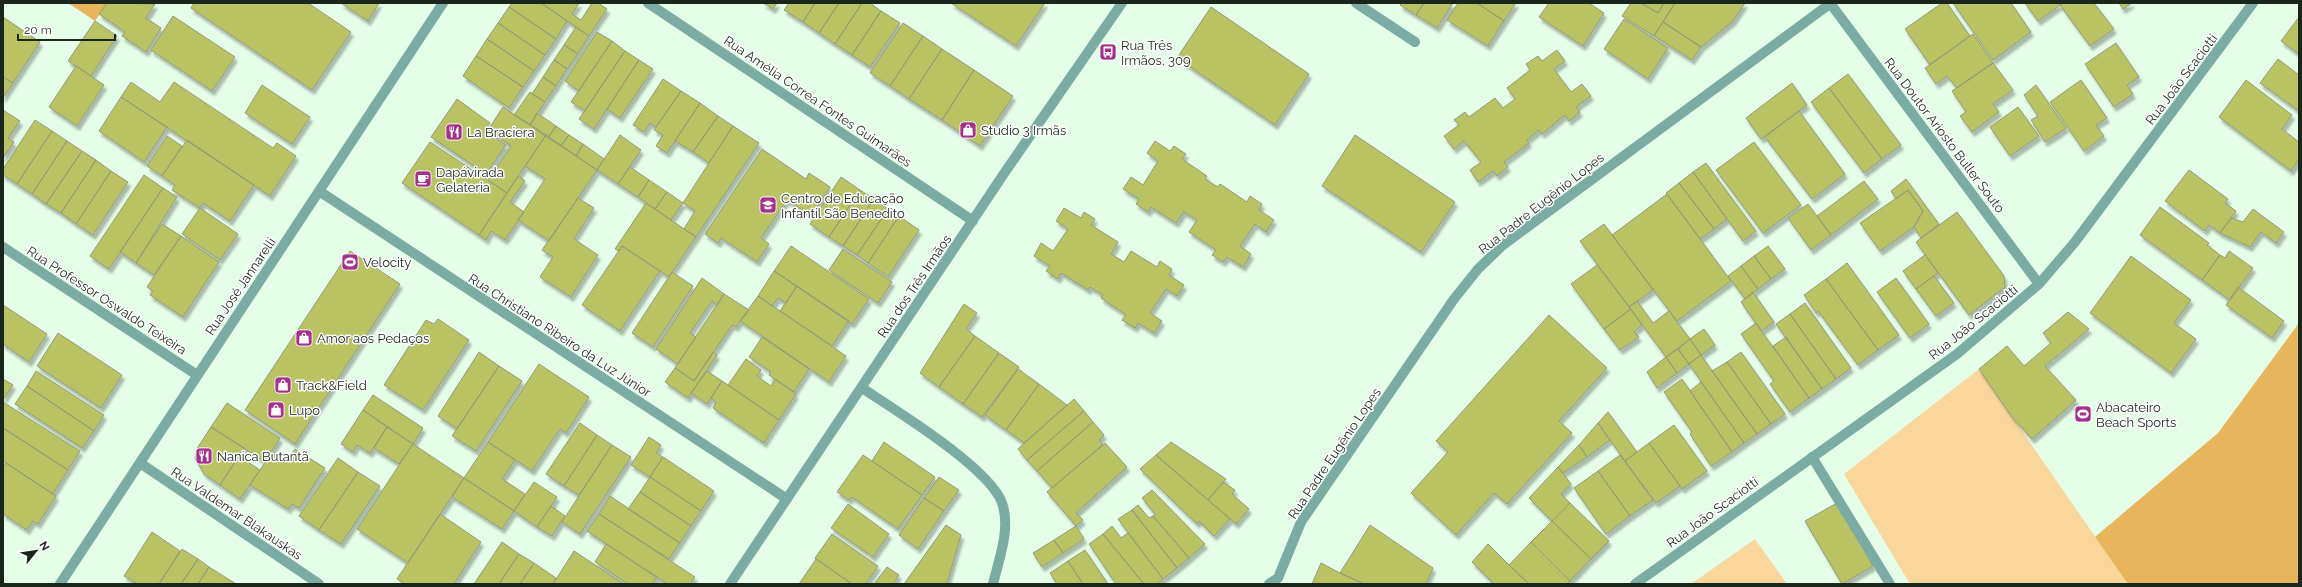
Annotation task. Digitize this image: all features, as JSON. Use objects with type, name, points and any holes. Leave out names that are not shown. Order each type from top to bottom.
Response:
[{"type":"street","name":"Rua José Jannarelli","points":[[60,584],[443,3]]},
{"type":"street","name":"Rua Amélia Correa Fontes Guimarães","points":[[648,3],[973,221]]},
{"type":"street","name":"Rua dos Três Irmãos","points":[[730,584],[973,221],[1122,3]]},
{"type":"street","points":[[1356,3],[1415,42]]},
{"type":"street","name":"Rua Doutor Ariosto Buller Souto","points":[[1830,3],[2039,284]]},
{"type":"street","name":"Rua Padre Eugênio Lopes","points":[[1269,584],[1277,581],[1301,522],[1454,299],[1478,269],[1503,245],[1550,209],[1830,3]]},
{"type":"street","name":"Rua João Scaciotti","points":[[1635,584],[1956,354],[2039,284],[2075,242],[2253,3]]},
{"type":"street","name":"Rua Christiano Ribeiro da Luz Júnior","points":[[319,192],[787,499]]},
{"type":"street","name":"Rua Professor Oswaldo Teixeira","points":[[3,247],[197,375]]},
{"type":"street","points":[[862,388],[968,462],[992,486],[1002,502],[1005,515],[1005,532],[993,584]]},
{"type":"street","points":[[1812,457],[1890,584]]},
{"type":"street","name":"Rua Valdemar Blakauskas","points":[[140,463],[319,584]]},
{"type":"shaded area","points":[[68,3],[107,3],[95,21]]},
{"type":"shaded area","points":[[2299,323],[2299,584],[2128,584],[2095,537],[2218,433]]},
{"type":"shaded area","points":[[1979,369],[2128,584],[1910,584],[1844,474]]},
{"type":"shaded area","points":[[1755,539],[1787,584],[1691,584]]},
{"type":"building","points":[[107,3],[155,4],[146,18],[161,28],[146,52],[122,36],[125,32],[99,14]]},
{"type":"building","points":[[194,3],[308,3],[351,32],[312,90],[191,8]]},
{"type":"building","points":[[341,3],[379,3],[368,21]]},
{"type":"building","points":[[512,3],[541,3],[567,21],[556,39],[509,7]]},
{"type":"building","points":[[541,3],[579,3],[572,14],[581,20],[592,3],[598,3],[607,9],[589,36]]},
{"type":"building","points":[[763,3],[777,3],[773,9]]},
{"type":"building","points":[[789,3],[815,3],[803,22],[784,10]]},
{"type":"building","points":[[815,3],[839,3],[819,33],[803,22]]},
{"type":"building","points":[[839,3],[862,3],[835,44],[819,33]]},
{"type":"building","points":[[862,3],[870,3],[881,11],[852,55],[835,44]]},
{"type":"building","points":[[951,3],[1045,3],[1016,46]]},
{"type":"building","points":[[1402,3],[1424,3],[1416,15],[1400,5]]},
{"type":"building","points":[[1424,3],[1453,3],[1437,28],[1416,15]]},
{"type":"building","points":[[1458,3],[1477,3],[1504,21],[1488,46],[1447,20]]},
{"type":"building","points":[[1477,3],[1516,3],[1504,21]]},
{"type":"building","points":[[1549,3],[1589,3],[1604,13],[1583,46],[1539,17]]},
{"type":"building","points":[[1631,3],[1641,3],[1658,13],[1664,3],[1675,3],[1654,36],[1622,16]]},
{"type":"building","points":[[1641,3],[1664,3],[1658,13]]},
{"type":"building","points":[[1675,3],[1745,3],[1733,21],[1701,47],[1663,22]]},
{"type":"building","points":[[1942,3],[1947,3],[1970,36],[1930,65],[1905,29]]},
{"type":"building","points":[[1953,3],[2011,3],[2031,32],[1993,60]]},
{"type":"building","points":[[2025,3],[2063,3],[2038,21]]},
{"type":"building","points":[[2063,3],[2094,3],[2114,29],[2090,46],[2060,5]]},
{"type":"building","points":[[2119,3],[2132,3],[2123,9]]},
{"type":"building","points":[[509,7],[556,39],[545,55],[498,23]]},
{"type":"building","points":[[1211,7],[1309,74],[1275,125],[1177,58]]},
{"type":"building","points":[[881,11],[900,23],[870,67],[852,55]]},
{"type":"building","points":[[173,16],[235,57],[212,91],[151,50]]},
{"type":"building","points":[[3,17],[40,42],[13,83],[3,77]]},
{"type":"building","points":[[2299,17],[2299,54],[2281,41]]},
{"type":"building","points":[[1624,19],[1668,48],[1648,79],[1604,49]]},
{"type":"building","points":[[95,21],[117,36],[91,76],[68,61]]},
{"type":"building","points":[[1663,22],[1701,47],[1692,60],[1654,36]]},
{"type":"building","points":[[498,23],[545,55],[534,71],[487,39]]},
{"type":"building","points":[[903,23],[923,36],[890,86],[870,73]]},
{"type":"building","points":[[576,27],[589,36],[578,54],[564,45]]},
{"type":"building","points":[[597,32],[612,41],[579,91],[565,81]]},
{"type":"building","points":[[1973,34],[1993,63],[1957,88],[1947,76],[1936,84],[1925,68]]},
{"type":"building","points":[[923,36],[942,49],[909,99],[890,86]]},
{"type":"building","points":[[487,39],[534,71],[523,87],[476,56]]},
{"type":"building","points":[[612,41],[625,51],[585,111],[571,102]]},
{"type":"building","points":[[2116,43],[2139,77],[2127,85],[2133,94],[2114,107],[2085,64]]},
{"type":"building","points":[[564,45],[578,54],[567,69],[554,60]]},
{"type":"building","points":[[942,49],[974,70],[942,120],[909,99]]},
{"type":"building","points":[[1557,50],[1565,61],[1554,69],[1571,92],[1582,84],[1591,96],[1576,107],[1580,112],[1569,121],[1565,115],[1542,134],[1539,130],[1527,140],[1529,143],[1504,162],[1508,167],[1497,176],[1493,171],[1478,182],[1470,170],[1481,162],[1464,141],[1454,149],[1444,136],[1459,125],[1454,120],[1465,112],[1469,117],[1495,98],[1503,108],[1515,99],[1507,88],[1530,70],[1526,64],[1538,56],[1542,61]]},
{"type":"building","points":[[625,51],[639,60],[594,129],[579,119]]},
{"type":"building","points":[[476,56],[523,87],[509,108],[463,76]]},
{"type":"building","points":[[2278,59],[2299,75],[2299,111],[2260,83]]},
{"type":"building","points":[[554,60],[567,69],[556,86],[543,77]]},
{"type":"building","points":[[639,60],[653,69],[620,118],[607,109]]},
{"type":"building","points":[[1993,63],[2013,90],[1993,104],[1999,112],[1972,132],[1960,116],[1966,112],[1952,91]]},
{"type":"building","points":[[76,66],[104,85],[77,126],[49,107]]},
{"type":"building","points":[[974,70],[1013,96],[980,146],[942,120]]},
{"type":"building","points":[[1848,74],[1901,145],[1882,159],[1829,88]]},
{"type":"building","points":[[3,77],[13,83],[3,98]]},
{"type":"building","points":[[543,77],[556,86],[545,102],[532,94]]},
{"type":"building","points":[[663,79],[681,91],[656,127],[650,123],[644,132],[633,125]]},
{"type":"building","points":[[2081,80],[2107,118],[2096,125],[2104,136],[2084,151],[2050,102]]},
{"type":"building","points":[[2246,80],[2292,115],[2282,129],[2299,142],[2299,159],[2291,171],[2219,117]]},
{"type":"building","points":[[131,82],[160,102],[174,82],[273,148],[277,143],[296,156],[270,196],[121,97]]},
{"type":"building","points":[[1792,83],[1807,105],[1761,139],[1746,118]]},
{"type":"building","points":[[262,85],[310,117],[292,144],[245,113]]},
{"type":"building","points":[[2036,85],[2066,128],[2045,142],[2031,120],[2038,116],[2024,95]]},
{"type":"building","points":[[1829,88],[1882,159],[1864,173],[1811,102]]},
{"type":"building","points":[[681,91],[700,103],[667,153],[656,146],[663,135],[654,130]]},
{"type":"building","points":[[530,92],[545,102],[530,125],[514,115]]},
{"type":"building","points":[[121,97],[167,127],[144,162],[99,131]]},
{"type":"building","points":[[457,99],[490,123],[484,130],[506,145],[486,174],[431,137]]},
{"type":"building","points":[[700,103],[718,116],[693,152],[675,141]]},
{"type":"building","points":[[503,107],[546,135],[507,193],[488,180],[511,146],[488,130]]},
{"type":"building","points":[[2018,107],[2039,136],[2010,156],[1990,127]]},
{"type":"building","points":[[3,110],[20,121],[8,138],[14,142],[3,158]]},
{"type":"building","points":[[1799,111],[1845,174],[1812,199],[1765,137]]},
{"type":"building","points":[[537,113],[556,126],[548,138],[530,125]]},
{"type":"building","points":[[718,116],[733,126],[709,163],[693,152]]},
{"type":"building","points":[[35,120],[52,131],[17,184],[3,175],[3,169]]},
{"type":"building","points":[[556,126],[569,135],[561,146],[548,138]]},
{"type":"building","points":[[733,126],[759,143],[696,237],[684,229],[695,211],[683,203]]},
{"type":"building","points":[[52,131],[67,141],[32,194],[17,184]]},
{"type":"building","points":[[546,135],[597,170],[549,241],[518,220],[545,179],[525,166]]},
{"type":"building","points":[[569,135],[583,144],[576,156],[561,146]]},
{"type":"building","points":[[620,135],[641,150],[618,184],[597,170]]},
{"type":"building","points":[[1355,135],[1455,202],[1421,252],[1322,186]]},
{"type":"building","points":[[167,136],[182,146],[162,176],[147,166]]},
{"type":"building","points":[[187,140],[254,185],[230,221],[203,203],[200,208],[172,190],[175,185],[162,176]]},
{"type":"building","points":[[67,141],[82,151],[46,204],[32,194]]},
{"type":"building","points":[[1155,141],[1170,151],[1174,146],[1186,154],[1182,159],[1207,176],[1205,179],[1218,187],[1220,184],[1247,202],[1250,196],[1262,204],[1259,210],[1274,220],[1266,232],[1255,224],[1240,246],[1251,254],[1243,267],[1227,257],[1223,262],[1212,255],[1216,250],[1189,232],[1197,220],[1184,212],[1176,223],[1151,207],[1148,212],[1136,204],[1139,199],[1123,189],[1131,177],[1143,185],[1158,161],[1147,153]]},
{"type":"building","points":[[430,142],[507,193],[479,235],[402,183]]},
{"type":"building","points":[[1754,142],[1801,205],[1763,233],[1716,170]]},
{"type":"building","points":[[583,144],[604,159],[597,170],[576,156]]},
{"type":"building","points":[[762,149],[806,179],[809,173],[830,187],[811,216],[787,200],[761,238],[769,244],[757,262],[721,238],[718,243],[705,234]]},
{"type":"building","points":[[82,151],[96,160],[61,213],[46,204]]},
{"type":"building","points":[[96,160],[111,171],[76,224],[61,213]]},
{"type":"building","points":[[1706,163],[1756,231],[1743,241],[1693,172]]},
{"type":"building","points":[[630,167],[649,180],[638,197],[618,184]]},
{"type":"building","points":[[2189,170],[2228,199],[2225,203],[2236,211],[2220,233],[2209,225],[2205,231],[2165,201]]},
{"type":"building","points":[[111,171],[128,182],[93,235],[76,224]]},
{"type":"building","points":[[1693,172],[1727,219],[1714,229],[1679,183]]},
{"type":"building","points":[[144,175],[163,188],[109,269],[90,256]]},
{"type":"building","points":[[518,176],[525,181],[510,202],[524,212],[505,240],[491,231],[486,240],[479,235]]},
{"type":"building","points":[[841,177],[860,190],[829,237],[810,224]]},
{"type":"building","points":[[1906,179],[1939,224],[1921,238],[1914,227],[1923,211],[1908,190],[1896,199],[1891,191]]},
{"type":"building","points":[[649,180],[667,192],[655,209],[638,197]]},
{"type":"building","points":[[1864,181],[1878,199],[1831,235],[1817,216]]},
{"type":"building","points":[[1679,183],[1714,229],[1700,239],[1666,193]]},
{"type":"building","points":[[163,188],[177,197],[136,263],[120,252]]},
{"type":"building","points":[[860,190],[874,199],[843,246],[829,237]]},
{"type":"building","points":[[1908,190],[1923,211],[1914,227],[1880,251],[1860,223]]},
{"type":"building","points":[[667,192],[683,203],[671,220],[655,209]]},
{"type":"building","points":[[1667,194],[1731,281],[1677,321],[1612,235]]},
{"type":"building","points":[[578,198],[594,208],[574,239],[598,255],[571,297],[540,277],[553,257],[542,250]]},
{"type":"building","points":[[874,199],[888,209],[857,255],[843,246]]},
{"type":"building","points":[[646,203],[696,237],[669,277],[622,246],[619,251],[615,249]]},
{"type":"building","points":[[1808,204],[1831,235],[1811,250],[1788,218]]},
{"type":"building","points":[[2160,207],[2209,243],[2207,245],[2220,255],[2202,280],[2140,235]]},
{"type":"building","points":[[200,208],[238,234],[220,260],[182,234]]},
{"type":"building","points":[[1064,208],[1081,218],[1084,212],[1095,219],[1091,225],[1118,242],[1111,254],[1124,262],[1131,251],[1157,267],[1160,261],[1172,269],[1169,275],[1184,285],[1177,296],[1166,289],[1150,313],[1162,321],[1154,333],[1138,323],[1135,328],[1122,320],[1126,315],[1101,298],[1103,295],[1090,287],[1088,290],[1061,273],[1058,279],[1046,271],[1050,266],[1034,256],[1041,243],[1053,251],[1068,229],[1056,221]]},
{"type":"building","points":[[888,209],[899,216],[868,263],[857,255]]},
{"type":"building","points":[[2253,209],[2284,232],[2276,243],[2261,232],[2250,247],[2220,233],[2231,218],[2243,222]]},
{"type":"building","points":[[1957,212],[2004,276],[2005,287],[1969,315],[1916,242]]},
{"type":"building","points":[[899,216],[919,230],[888,277],[868,263]]},
{"type":"building","points":[[162,224],[181,236],[154,275],[136,263]]},
{"type":"building","points":[[1604,224],[1653,290],[1629,307],[1580,241]]},
{"type":"building","points":[[181,236],[219,262],[183,317],[150,295],[153,291],[147,287]]},
{"type":"building","points":[[622,246],[660,271],[620,331],[582,305]]},
{"type":"building","points":[[791,246],[869,299],[852,324],[774,271]]},
{"type":"building","points":[[1768,246],[1785,269],[1771,279],[1754,256]]},
{"type":"building","points":[[843,249],[892,282],[878,303],[829,270]]},
{"type":"building","points":[[350,251],[400,284],[295,444],[245,410]]},
{"type":"building","points":[[2229,251],[2253,268],[2230,300],[2202,280],[2220,255],[2225,258]]},
{"type":"building","points":[[1925,255],[1938,273],[1916,289],[1903,271]]},
{"type":"building","points":[[1754,256],[1771,279],[1758,289],[1741,266]]},
{"type":"building","points":[[2131,256],[2191,300],[2174,323],[2196,339],[2171,373],[2090,313]]},
{"type":"building","points":[[1847,263],[1899,335],[1878,350],[1826,279]]},
{"type":"building","points":[[1597,265],[1631,309],[1604,329],[1571,284]]},
{"type":"building","points":[[1741,266],[1758,289],[1745,299],[1728,276]]},
{"type":"building","points":[[774,271],[797,286],[786,303],[778,298],[772,306],[758,296]]},
{"type":"building","points":[[672,272],[693,286],[653,347],[632,333]]},
{"type":"building","points":[[1934,276],[1954,303],[1936,316],[1916,289]]},
{"type":"building","points":[[702,278],[724,294],[717,305],[712,301],[690,333],[696,337],[678,364],[656,349]]},
{"type":"building","points":[[1896,278],[1929,324],[1910,338],[1877,292]]},
{"type":"building","points":[[1826,279],[1878,350],[1858,365],[1818,311],[1816,313],[1804,295]]},
{"type":"building","points":[[797,286],[849,321],[832,346],[780,311]]},
{"type":"building","points":[[2238,287],[2284,321],[2272,338],[2226,305]]},
{"type":"building","points":[[1753,292],[1774,322],[1761,331],[1741,302]]},
{"type":"building","points":[[724,294],[749,310],[736,327],[732,325],[694,381],[675,368]]},
{"type":"building","points":[[758,296],[846,356],[829,382],[740,321]]},
{"type":"building","points":[[1637,301],[1653,323],[1669,311],[1690,339],[1666,357],[1629,307]]},
{"type":"building","points":[[1805,303],[1851,368],[1836,379],[1790,314]]},
{"type":"building","points":[[964,304],[977,313],[966,329],[975,336],[939,387],[920,373]]},
{"type":"building","points":[[3,305],[47,334],[29,362],[3,344]]},
{"type":"building","points":[[1631,309],[1642,325],[1634,332],[1639,337],[1620,350],[1604,329]]},
{"type":"building","points":[[2068,312],[2089,329],[2045,366],[2076,400],[2032,439],[2012,417],[1979,369],[2007,346],[2024,366],[2051,343],[2043,333]]},
{"type":"building","points":[[1790,314],[1836,379],[1822,389],[1776,324]]},
{"type":"building","points":[[1549,315],[1607,368],[1559,421],[1572,433],[1507,504],[1494,493],[1456,535],[1411,493],[1448,452],[1436,441]]},
{"type":"building","points":[[438,319],[469,340],[423,410],[384,385],[426,320],[434,324]]},
{"type":"building","points":[[1756,323],[1809,398],[1790,412],[1770,384],[1774,381],[1741,334]]},
{"type":"building","points":[[1704,329],[1715,345],[1701,355],[1690,339]]},
{"type":"building","points":[[58,333],[122,375],[101,408],[37,366]]},
{"type":"building","points":[[975,336],[999,353],[963,404],[939,387]]},
{"type":"building","points":[[762,337],[809,369],[794,392],[769,375],[771,372],[749,357]]},
{"type":"building","points":[[1786,337],[1822,389],[1809,398],[1773,346]]},
{"type":"building","points":[[1690,339],[1701,355],[1689,364],[1678,349]]},
{"type":"building","points":[[1678,349],[1689,364],[1677,373],[1666,357]]},
{"type":"building","points":[[479,352],[499,366],[457,429],[438,416]]},
{"type":"building","points":[[713,352],[717,355],[688,398],[665,382],[675,368],[694,381]]},
{"type":"building","points":[[1741,352],[1785,414],[1771,424],[1727,362]]},
{"type":"building","points":[[999,353],[1019,367],[982,417],[963,404]]},
{"type":"building","points":[[1701,355],[1757,434],[1744,443],[1689,364]]},
{"type":"building","points":[[1666,357],[1677,373],[1657,388],[1647,372]]},
{"type":"building","points":[[746,359],[761,370],[757,376],[771,386],[775,379],[796,394],[779,420],[728,385]]},
{"type":"building","points":[[1727,362],[1771,424],[1757,434],[1712,371]]},
{"type":"building","points":[[539,364],[589,397],[566,433],[560,429],[532,471],[488,442]]},
{"type":"building","points":[[499,366],[522,381],[476,451],[452,436]]},
{"type":"building","points":[[1018,369],[1039,384],[1006,430],[985,415]]},
{"type":"building","points":[[36,371],[104,415],[94,431],[27,386]]},
{"type":"building","points":[[707,371],[722,381],[707,404],[691,393]]},
{"type":"building","points":[[3,379],[13,385],[3,400]]},
{"type":"building","points":[[1682,379],[1732,452],[1711,466],[1690,434],[1692,432],[1664,392]]},
{"type":"building","points":[[722,381],[779,420],[764,443],[713,408],[716,402],[711,398]]},
{"type":"building","points":[[1701,382],[1744,443],[1732,452],[1690,391]]},
{"type":"building","points":[[1039,384],[1067,405],[1024,443],[1006,430]]},
{"type":"building","points":[[27,386],[94,431],[82,448],[15,404]]},
{"type":"building","points":[[373,395],[423,428],[413,444],[363,410]]},
{"type":"building","points":[[1074,399],[1084,411],[1027,460],[1018,449]]},
{"type":"building","points":[[3,402],[80,451],[68,470],[3,428]]},
{"type":"building","points":[[227,403],[280,438],[265,462],[211,427]]},
{"type":"building","points":[[363,410],[387,427],[370,453],[357,445],[353,452],[341,444]]},
{"type":"building","points":[[1084,411],[1093,422],[1037,471],[1027,460]]},
{"type":"building","points":[[1608,412],[1637,452],[1625,461],[1598,423]]},
{"type":"building","points":[[1093,422],[1104,435],[1099,440],[1103,445],[1052,488],[1037,471]]},
{"type":"building","points":[[580,423],[597,435],[564,486],[546,474]]},
{"type":"building","points":[[1598,423],[1610,440],[1587,457],[1579,445]]},
{"type":"building","points":[[1674,425],[1707,471],[1682,489],[1649,443]]},
{"type":"building","points":[[211,427],[244,448],[220,485],[204,474],[195,458],[198,447]]},
{"type":"building","points":[[387,427],[413,444],[399,464],[374,448]]},
{"type":"building","points":[[3,428],[68,470],[53,494],[3,461]]},
{"type":"building","points":[[597,435],[612,445],[579,495],[564,486]]},
{"type":"building","points":[[649,437],[661,445],[656,453],[663,457],[650,477],[631,465]]},
{"type":"building","points":[[488,442],[515,460],[502,479],[525,494],[514,511],[464,478]]},
{"type":"building","points":[[884,442],[935,477],[922,495],[872,461]]},
{"type":"building","points":[[1171,442],[1226,479],[1208,500],[1156,455]]},
{"type":"building","points":[[1105,443],[1127,467],[1076,513],[1083,520],[1076,526],[1047,492]]},
{"type":"building","points":[[1649,443],[1680,486],[1656,503],[1625,461]]},
{"type":"building","points":[[413,444],[464,478],[408,563],[357,529]]},
{"type":"building","points":[[612,445],[631,457],[580,534],[562,522]]},
{"type":"building","points":[[1579,445],[1587,457],[1563,473],[1558,467]]},
{"type":"building","points":[[295,449],[325,468],[299,508],[292,504],[288,509],[250,485],[272,452],[287,462]]},
{"type":"building","points":[[863,455],[922,495],[898,529],[852,497],[849,500],[837,492]]},
{"type":"building","points":[[1156,455],[1230,519],[1214,536],[1199,521],[1197,524],[1140,469]]},
{"type":"building","points":[[1620,455],[1653,500],[1630,516],[1598,471]]},
{"type":"building","points":[[239,456],[260,470],[240,499],[220,485]]},
{"type":"building","points":[[663,457],[714,491],[701,511],[650,477]]},
{"type":"building","points":[[338,458],[358,472],[319,530],[299,516]]},
{"type":"building","points":[[6,463],[56,496],[38,524],[33,521],[27,530],[3,514],[3,467]]},
{"type":"building","points":[[1558,467],[1571,484],[1561,494],[1570,503],[1552,521],[1529,498]]},
{"type":"building","points":[[1598,471],[1630,516],[1606,534],[1574,488]]},
{"type":"building","points":[[358,472],[380,486],[341,544],[319,530]]},
{"type":"building","points":[[650,477],[701,511],[691,526],[640,492]]},
{"type":"building","points":[[939,477],[959,490],[944,511],[924,498]]},
{"type":"building","points":[[464,478],[514,511],[502,529],[452,497]]},
{"type":"building","points":[[534,482],[557,497],[537,527],[514,511]]},
{"type":"building","points":[[1223,482],[1235,490],[1232,494],[1249,509],[1236,524],[1208,500]]},
{"type":"building","points":[[1152,490],[1205,544],[1189,558],[1153,516],[1155,514],[1142,498]]},
{"type":"building","points":[[640,492],[691,526],[680,543],[628,509]]},
{"type":"building","points":[[610,496],[680,543],[669,559],[599,514]]},
{"type":"building","points":[[924,498],[944,511],[918,549],[899,535]]},
{"type":"building","points":[[1570,503],[1609,541],[1591,559],[1552,521]]},
{"type":"building","points":[[1837,503],[1873,566],[1842,584],[1805,521]]},
{"type":"building","points":[[848,504],[889,534],[873,557],[831,528]]},
{"type":"building","points":[[1138,505],[1149,518],[1153,516],[1189,558],[1177,568],[1132,510]]},
{"type":"building","points":[[551,506],[565,516],[552,536],[537,527]]},
{"type":"building","points":[[1132,510],[1177,568],[1163,579],[1118,519]]},
{"type":"building","points":[[440,514],[481,542],[454,584],[405,584],[397,579]]},
{"type":"building","points":[[599,514],[695,577],[690,584],[667,584],[587,531]]},
{"type":"building","points":[[1552,521],[1591,559],[1570,581],[1531,542]]},
{"type":"building","points":[[946,525],[961,535],[947,584],[904,584]]},
{"type":"building","points":[[1370,525],[1433,568],[1426,584],[1364,584],[1340,573]]},
{"type":"building","points":[[1076,526],[1084,539],[1063,553],[1054,540]]},
{"type":"building","points":[[1112,526],[1121,538],[1128,533],[1163,579],[1157,584],[1144,584],[1103,534]]},
{"type":"building","points":[[152,532],[180,551],[159,584],[138,584],[124,576]]},
{"type":"building","points":[[832,534],[878,566],[866,584],[852,584],[815,558]]},
{"type":"building","points":[[1103,534],[1144,584],[1116,584],[1089,544]]},
{"type":"building","points":[[1054,540],[1063,553],[1042,567],[1033,553]]},
{"type":"building","points":[[502,542],[519,554],[499,584],[474,584]]},
{"type":"building","points":[[1531,542],[1570,581],[1567,584],[1529,584],[1509,565]]},
{"type":"building","points":[[606,544],[657,577],[652,584],[628,584],[595,562]]},
{"type":"building","points":[[1488,544],[1529,584],[1494,584],[1472,562]]},
{"type":"building","points":[[182,549],[198,559],[181,584],[159,584]]},
{"type":"building","points":[[1085,550],[1108,584],[1083,584],[1068,561]]},
{"type":"building","points":[[574,551],[624,584],[553,584]]},
{"type":"building","points":[[519,554],[534,563],[520,584],[499,584]]},
{"type":"building","points":[[198,559],[209,567],[198,584],[181,584]]},
{"type":"building","points":[[816,559],[852,584],[799,584]]},
{"type":"building","points":[[1068,561],[1083,584],[1057,584],[1050,573]]},
{"type":"building","points":[[534,563],[556,578],[553,584],[520,584]]},
{"type":"building","points":[[1321,563],[1340,573],[1364,584],[1312,584]]},
{"type":"building","points":[[209,567],[236,584],[198,584]]},
{"type":"building","points":[[887,567],[899,575],[893,584],[874,584]]},
{"type":"place","name":"Rua Três Irmãos, 309","points":[[1108,52]]},
{"type":"place","name":"Studio 3 Irmãs","points":[[968,130]]},
{"type":"place","name":"La Braciera","points":[[454,132]]},
{"type":"place","name":"Dapávirada Gelateria","points":[[423,179]]},
{"type":"place","name":"Centro de Educação Infantil São Benedito","points":[[768,205]]},
{"type":"place","name":"Velocity","points":[[350,262]]},
{"type":"place","name":"Amor aos Pedaços","points":[[304,338]]},
{"type":"place","name":"Track&Field","points":[[283,385]]},
{"type":"place","name":"Lupo","points":[[276,410]]},
{"type":"place","name":"Abacateiro Beach Sports","points":[[2083,414]]},
{"type":"place","name":"Nanica Butantã","points":[[204,456]]}]
